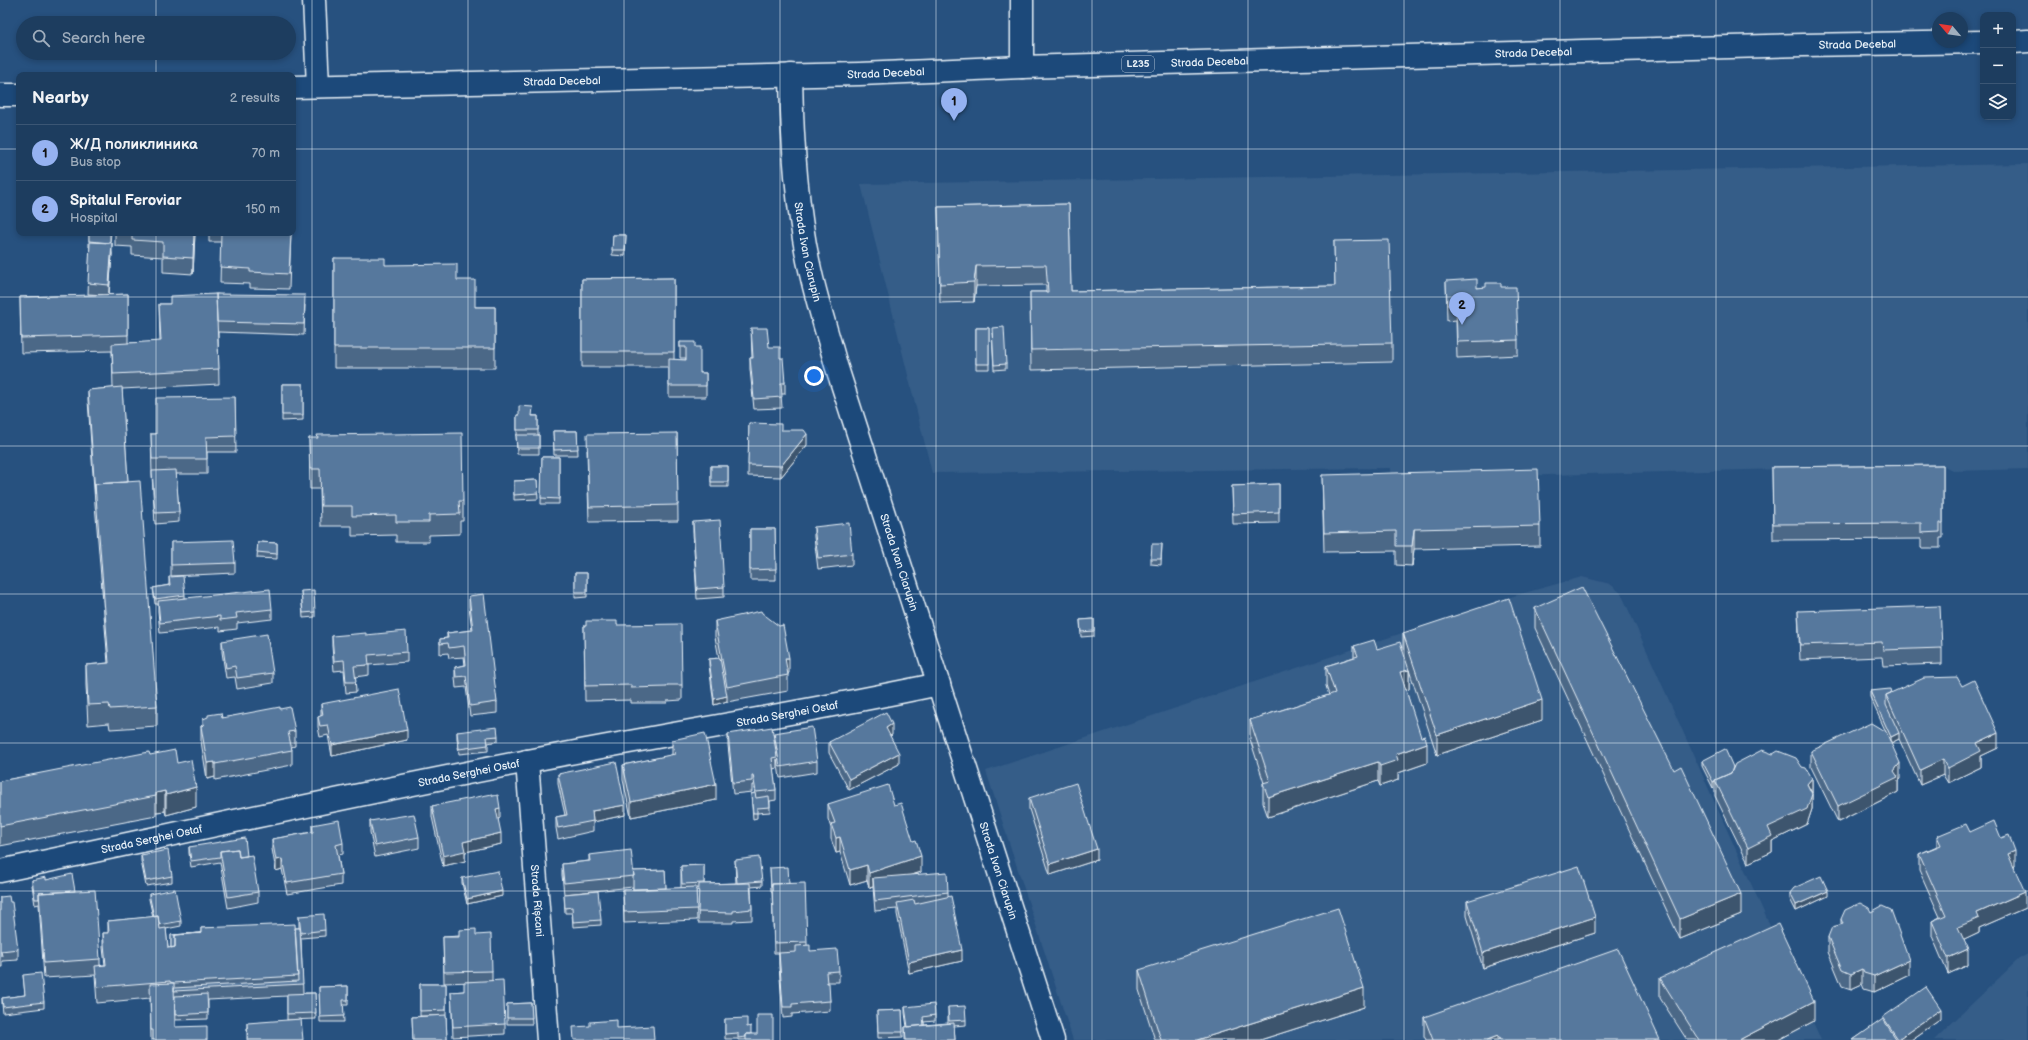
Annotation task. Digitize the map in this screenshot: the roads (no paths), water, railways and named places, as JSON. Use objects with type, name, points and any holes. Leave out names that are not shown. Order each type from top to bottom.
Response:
[{"type":"street","points":[[314,0],[318,86]]},
{"type":"street","points":[[1022,0],[1022,67]]},
{"type":"street","points":[[2016,42],[2028,41]]},
{"type":"street","name":"Strada Decebal","points":[[296,86],[860,74],[1022,67],[1803,45],[1980,42]]},
{"type":"street","name":"Strada Ivan Ciarupin","points":[[792,75],[792,127],[799,206],[811,274],[836,365],[940,684],[1052,1040]]},
{"type":"street","points":[[0,95],[16,95]]},
{"type":"street","name":"Strada Serghei Ostaf","points":[[0,871],[527,761],[698,729],[838,706],[940,684]]},
{"type":"street","name":"Strada Rîșcani","points":[[527,761],[548,1040]]},
{"type":"place","name":"Ж/Д поликлиника","points":[[954,121]]},
{"type":"place","name":"Spitalul Feroviar","points":[[1462,325]]}]
